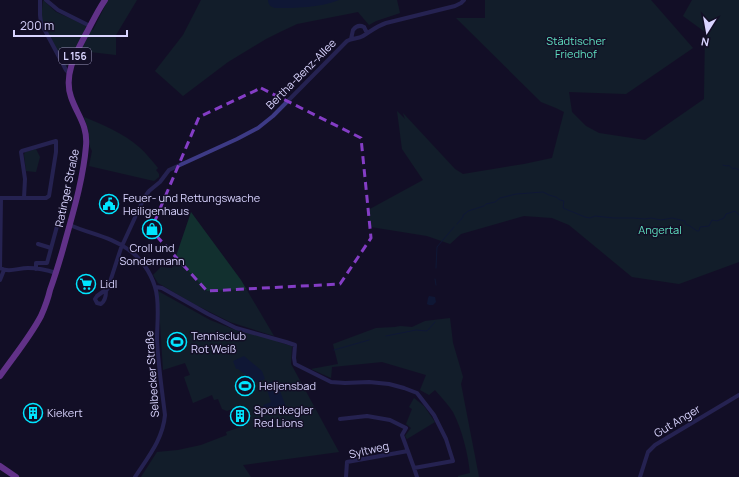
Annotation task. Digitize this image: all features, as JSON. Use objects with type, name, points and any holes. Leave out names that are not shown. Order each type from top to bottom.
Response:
[{"type":"main road","name":"Ratinger Straße","points":[[0,376],[40,318],[56,273],[70,225],[82,172],[86,140],[83,123],[70,94],[70,74],[75,55],[105,0]]},
{"type":"main road","points":[[0,466],[16,477]]},
{"type":"street","points":[[40,0],[40,15],[42,23],[66,70],[70,74]]},
{"type":"street","points":[[46,0],[58,10],[90,26]]},
{"type":"street","name":"Bertha-Benz-Allee","points":[[106,291],[122,245],[144,198],[149,191],[160,182],[166,172],[171,168],[237,139],[258,128],[267,121],[351,38],[361,37],[377,26],[386,22],[455,6],[461,4],[464,0]]},
{"type":"street","points":[[351,38],[353,30],[358,26],[364,27],[367,33]]},
{"type":"street","points":[[0,280],[1,198],[24,198],[46,198],[49,196],[56,152],[56,141],[21,152],[24,198]]},
{"type":"street","points":[[36,269],[36,263],[47,263],[59,220]]},
{"type":"street","name":"Selbecker Straße","points":[[70,225],[108,238],[130,250],[139,258],[150,274],[156,287],[157,340],[165,415],[160,436],[135,477]]},
{"type":"street","points":[[38,244],[51,248]]},
{"type":"street","points":[[1,269],[16,270],[27,268],[56,273]]},
{"type":"street","points":[[156,287],[162,288],[236,328],[295,345],[294,358],[296,364],[331,382],[369,382],[389,384],[417,393],[434,415],[446,439],[453,461],[414,468]]},
{"type":"street","name":"Gut Anger","points":[[640,477],[648,452],[655,445],[739,395]]},
{"type":"street","points":[[340,418],[367,416],[390,420],[406,428],[402,435],[417,477]]},
{"type":"street","name":"Syltweg","points":[[346,477],[347,462],[408,451]]},
{"type":"highlighted area","points":[[261,88],[361,138],[371,238],[340,284],[207,291],[151,230],[199,117]]},
{"type":"green space","points":[[43,0],[56,12],[93,30],[108,0],[137,0],[116,35],[116,55],[73,50],[67,66],[65,66],[42,21]]},
{"type":"green space","points":[[201,0],[397,0],[400,13],[376,21],[369,25],[358,12],[297,24],[266,39],[228,62],[183,96],[155,71],[183,35]]},
{"type":"green space","points":[[485,0],[651,0],[693,48],[626,94],[569,92],[572,112],[586,126],[599,133],[645,140],[704,99],[705,32],[683,16],[692,0],[739,0],[739,262],[679,284],[632,277],[569,225],[552,218],[524,216],[461,234],[450,244],[427,236],[371,227],[368,210],[423,180],[402,149],[397,111],[405,119],[403,113],[455,169],[463,174],[552,158],[564,112],[541,102],[456,18],[485,18]]},
{"type":"green space","points":[[84,117],[113,130],[133,142],[158,168],[156,170],[159,177],[154,181],[89,166],[92,151]]},
{"type":"green space","points":[[36,149],[40,157],[36,172],[26,171],[25,152]]},
{"type":"green space","points":[[191,212],[241,280],[274,336],[230,322],[194,304],[158,283],[153,275],[161,267],[172,268]]},
{"type":"green space","name":"Heljensbad","points":[[158,291],[210,320],[238,331],[275,339],[278,342],[292,346],[291,364],[339,452],[243,465],[251,477],[141,477],[157,452],[178,450],[201,445],[227,435],[226,432],[247,425],[240,406],[227,411],[222,409],[218,399],[214,400],[212,395],[193,403],[184,377],[190,375],[185,363],[163,370]]},
{"type":"green space","points":[[450,318],[453,343],[463,377],[461,384],[479,477],[458,477],[470,473],[462,434],[453,412],[435,390],[429,395],[420,390],[426,375],[382,362],[332,367],[331,378],[311,369],[338,364],[333,344],[376,328],[400,326],[412,327],[425,321]]},
{"type":"green space","points":[[414,398],[424,406],[435,422],[407,439],[405,436],[411,428],[406,424],[412,409],[409,407]]},
{"type":"water","points":[[268,0],[339,0],[331,3],[299,8],[275,8],[270,6]]},
{"type":"water","points":[[429,296],[435,297],[436,302],[433,305],[427,304]]},
{"type":"water","points":[[244,356],[262,371],[265,379],[256,383],[236,369],[233,361]]},
{"type":"water","points":[[276,380],[286,407],[266,414],[263,405],[271,402],[265,384]]},
{"type":"waterway","points":[[723,165],[739,170]]},
{"type":"waterway","points":[[457,224],[463,215],[468,211],[495,202],[500,198],[516,194],[543,192],[564,201],[563,208],[585,217],[651,218],[661,220],[672,218],[685,221],[685,224],[697,231],[699,231],[700,227],[709,226],[712,220],[717,221],[724,218],[726,214],[735,211],[739,215]]},
{"type":"waterway","points":[[436,268],[437,247],[454,227]]},
{"type":"waterway","points":[[435,279],[436,285]]},
{"type":"waterway","points":[[386,336],[416,330],[427,331],[435,322]]},
{"type":"waterway","points":[[334,350],[369,340]]},
{"type":"place","name":"Feuer- und Rettungswache Heiligenhaus","points":[[109,204]]},
{"type":"place","name":"Croll und Sondermann","points":[[152,229]]},
{"type":"place","name":"Lidl","points":[[86,284]]},
{"type":"place","name":"Tennisclub Rot Weiß","points":[[177,342]]},
{"type":"place","name":"Heljensbad","points":[[245,386]]},
{"type":"place","name":"Kiekert","points":[[33,413]]},
{"type":"place","name":"Sportkegler Red Lions","points":[[240,416]]},
{"type":"park label","name":"Städtischer Friedhof","points":[[576,47]]},
{"type":"park label","name":"Angertal","points":[[660,230]]}]
